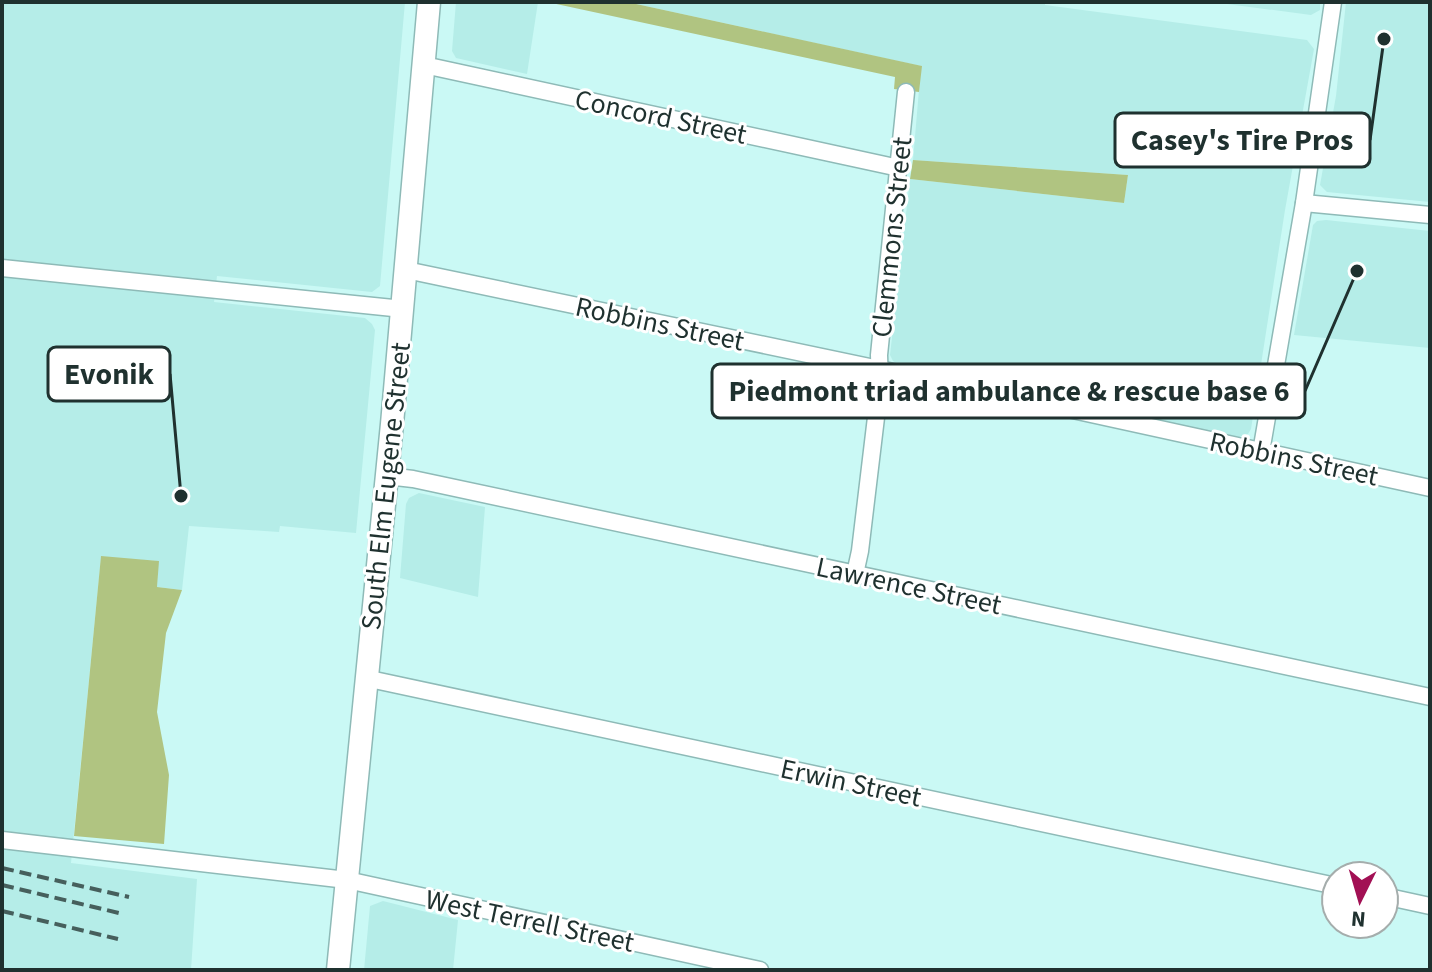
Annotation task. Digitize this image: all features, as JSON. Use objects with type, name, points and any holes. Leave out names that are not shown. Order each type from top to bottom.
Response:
[{"type":"main road","name":"South Elm Eugene Street","points":[[338,970],[403,309],[429,2]]},
{"type":"street","points":[[1261,452],[1304,203],[1333,2]]},
{"type":"street","name":"Concord Street","points":[[424,65],[899,168]]},
{"type":"street","name":"Clemmons Street","points":[[855,574],[880,384],[906,92]]},
{"type":"street","points":[[1304,203],[1430,215]]},
{"type":"street","points":[[2,268],[403,309]]},
{"type":"street","name":"Robbins Street","points":[[406,270],[1430,488]]},
{"type":"street","name":"Lawrence Street","points":[[387,476],[413,479],[1430,697]]},
{"type":"street","name":"Erwin Street","points":[[365,678],[1320,883]]},
{"type":"street","name":"West Terrell Street","points":[[2,840],[347,880],[760,970]]},
{"type":"street","points":[[1400,899],[1430,906]]},
{"type":"shaded area","points":[[2,2],[405,2],[380,286],[372,292],[217,276],[214,302],[365,318],[372,324],[375,330],[356,533],[280,526],[279,532],[189,526],[182,590],[157,587],[158,561],[101,557],[71,863],[197,879],[191,970],[2,970]]},
{"type":"shaded area","points":[[456,2],[538,2],[527,74],[456,58],[452,51]]},
{"type":"shaded area","points":[[627,2],[1045,2],[1045,5],[1307,40],[1314,49],[1248,434],[1239,437],[899,365],[890,355],[910,179],[1124,203],[1128,175],[913,160],[921,66]]},
{"type":"shaded area","points":[[1212,2],[1320,2],[1320,10],[1311,15]]},
{"type":"shaded area","points":[[1346,2],[1430,2],[1430,202],[1327,192],[1320,185],[1336,96]]},
{"type":"shaded area","points":[[1326,220],[1430,231],[1430,348],[1294,335],[1313,225]]},
{"type":"shaded area","points":[[419,493],[485,507],[478,597],[400,578],[406,504],[409,498]]},
{"type":"shaded area","points":[[383,901],[458,920],[453,970],[364,970],[370,906]]},
{"type":"green space","points":[[547,2],[627,2],[922,66],[919,92],[894,89],[895,77]]},
{"type":"green space","points":[[913,160],[1128,175],[1124,203],[910,179]]},
{"type":"green space","points":[[101,556],[159,561],[157,587],[182,590],[166,633],[157,712],[169,775],[164,844],[74,836]]},
{"type":"railway","points":[[2,868],[129,897]]},
{"type":"railway","points":[[2,885],[123,914]]},
{"type":"railway","points":[[2,911],[118,939]]},
{"type":"place","name":"Casey's Tire Pros","points":[[1384,39]]},
{"type":"place","name":"Piedmont triad ambulance & rescue base 6","points":[[1357,271]]},
{"type":"place","name":"Evonik","points":[[181,496]]}]
